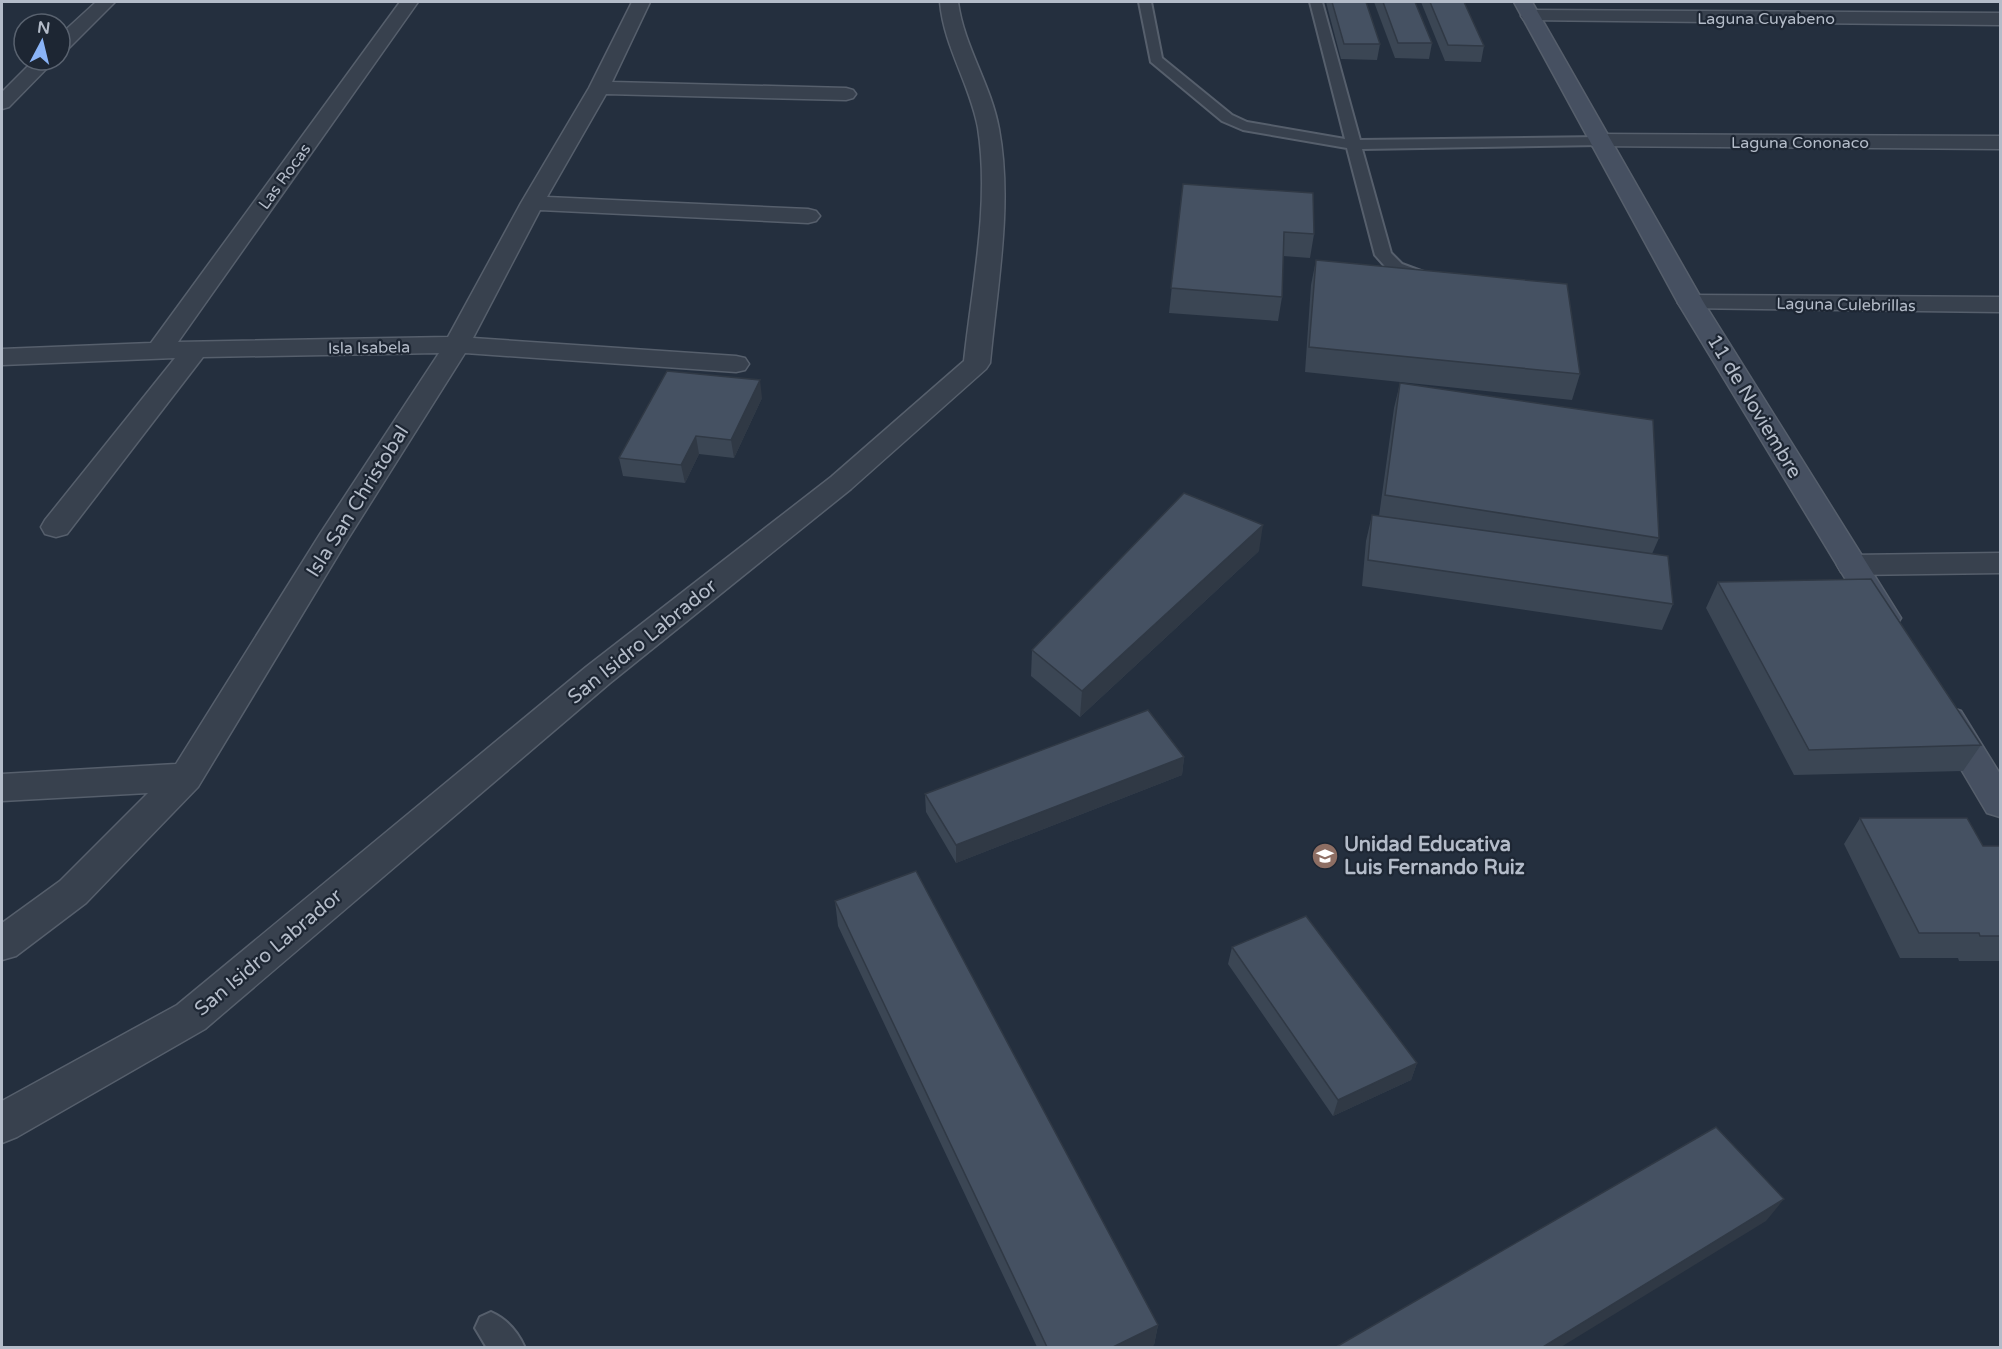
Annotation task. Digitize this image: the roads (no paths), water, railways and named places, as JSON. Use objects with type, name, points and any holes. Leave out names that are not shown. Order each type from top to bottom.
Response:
[{"type":"street","points":[[72,35],[106,2]]},
{"type":"street","name":"Las Rocas","points":[[159,350],[409,2]]},
{"type":"street","name":"Isla San Christobal","points":[[2,944],[73,892],[186,777],[457,345],[532,203],[599,88],[641,2]]},
{"type":"street","name":"San Isidro Labrador","points":[[2,1124],[191,1017],[589,682],[842,483],[977,363],[991,212],[989,130],[975,83],[950,17],[949,2]]},
{"type":"street","name":"Laguna Cuyabeno","points":[[1527,9],[2001,19]]},
{"type":"street","name":"11 de Noviembre","points":[[1527,9],[1691,303],[1901,644]]},
{"type":"street","points":[[2,103],[33,72]]},
{"type":"street","points":[[599,88],[846,94]]},
{"type":"street","name":"Laguna Cononaco","points":[[1600,141],[2001,143]]},
{"type":"street","points":[[532,203],[808,216]]},
{"type":"street","name":"Laguna Culebrillas","points":[[1691,303],[2001,305]]},
{"type":"street","name":"Isla Isabela","points":[[2,357],[159,350],[457,345],[736,364]]},
{"type":"street","points":[[56,527],[195,350]]},
{"type":"street","points":[[1852,565],[2001,563]]},
{"type":"street","points":[[1932,694],[2001,803]]},
{"type":"street","points":[[2,788],[186,777]]},
{"type":"lane","points":[[1145,2],[1156,59],[1227,118],[1243,126],[1355,145],[1600,141]]},
{"type":"lane","points":[[1316,2],[1383,255],[1396,268],[1442,284]]},
{"type":"place","name":"Unidad Educativa Luis Fernando Ruiz","points":[[1325,856]]}]
